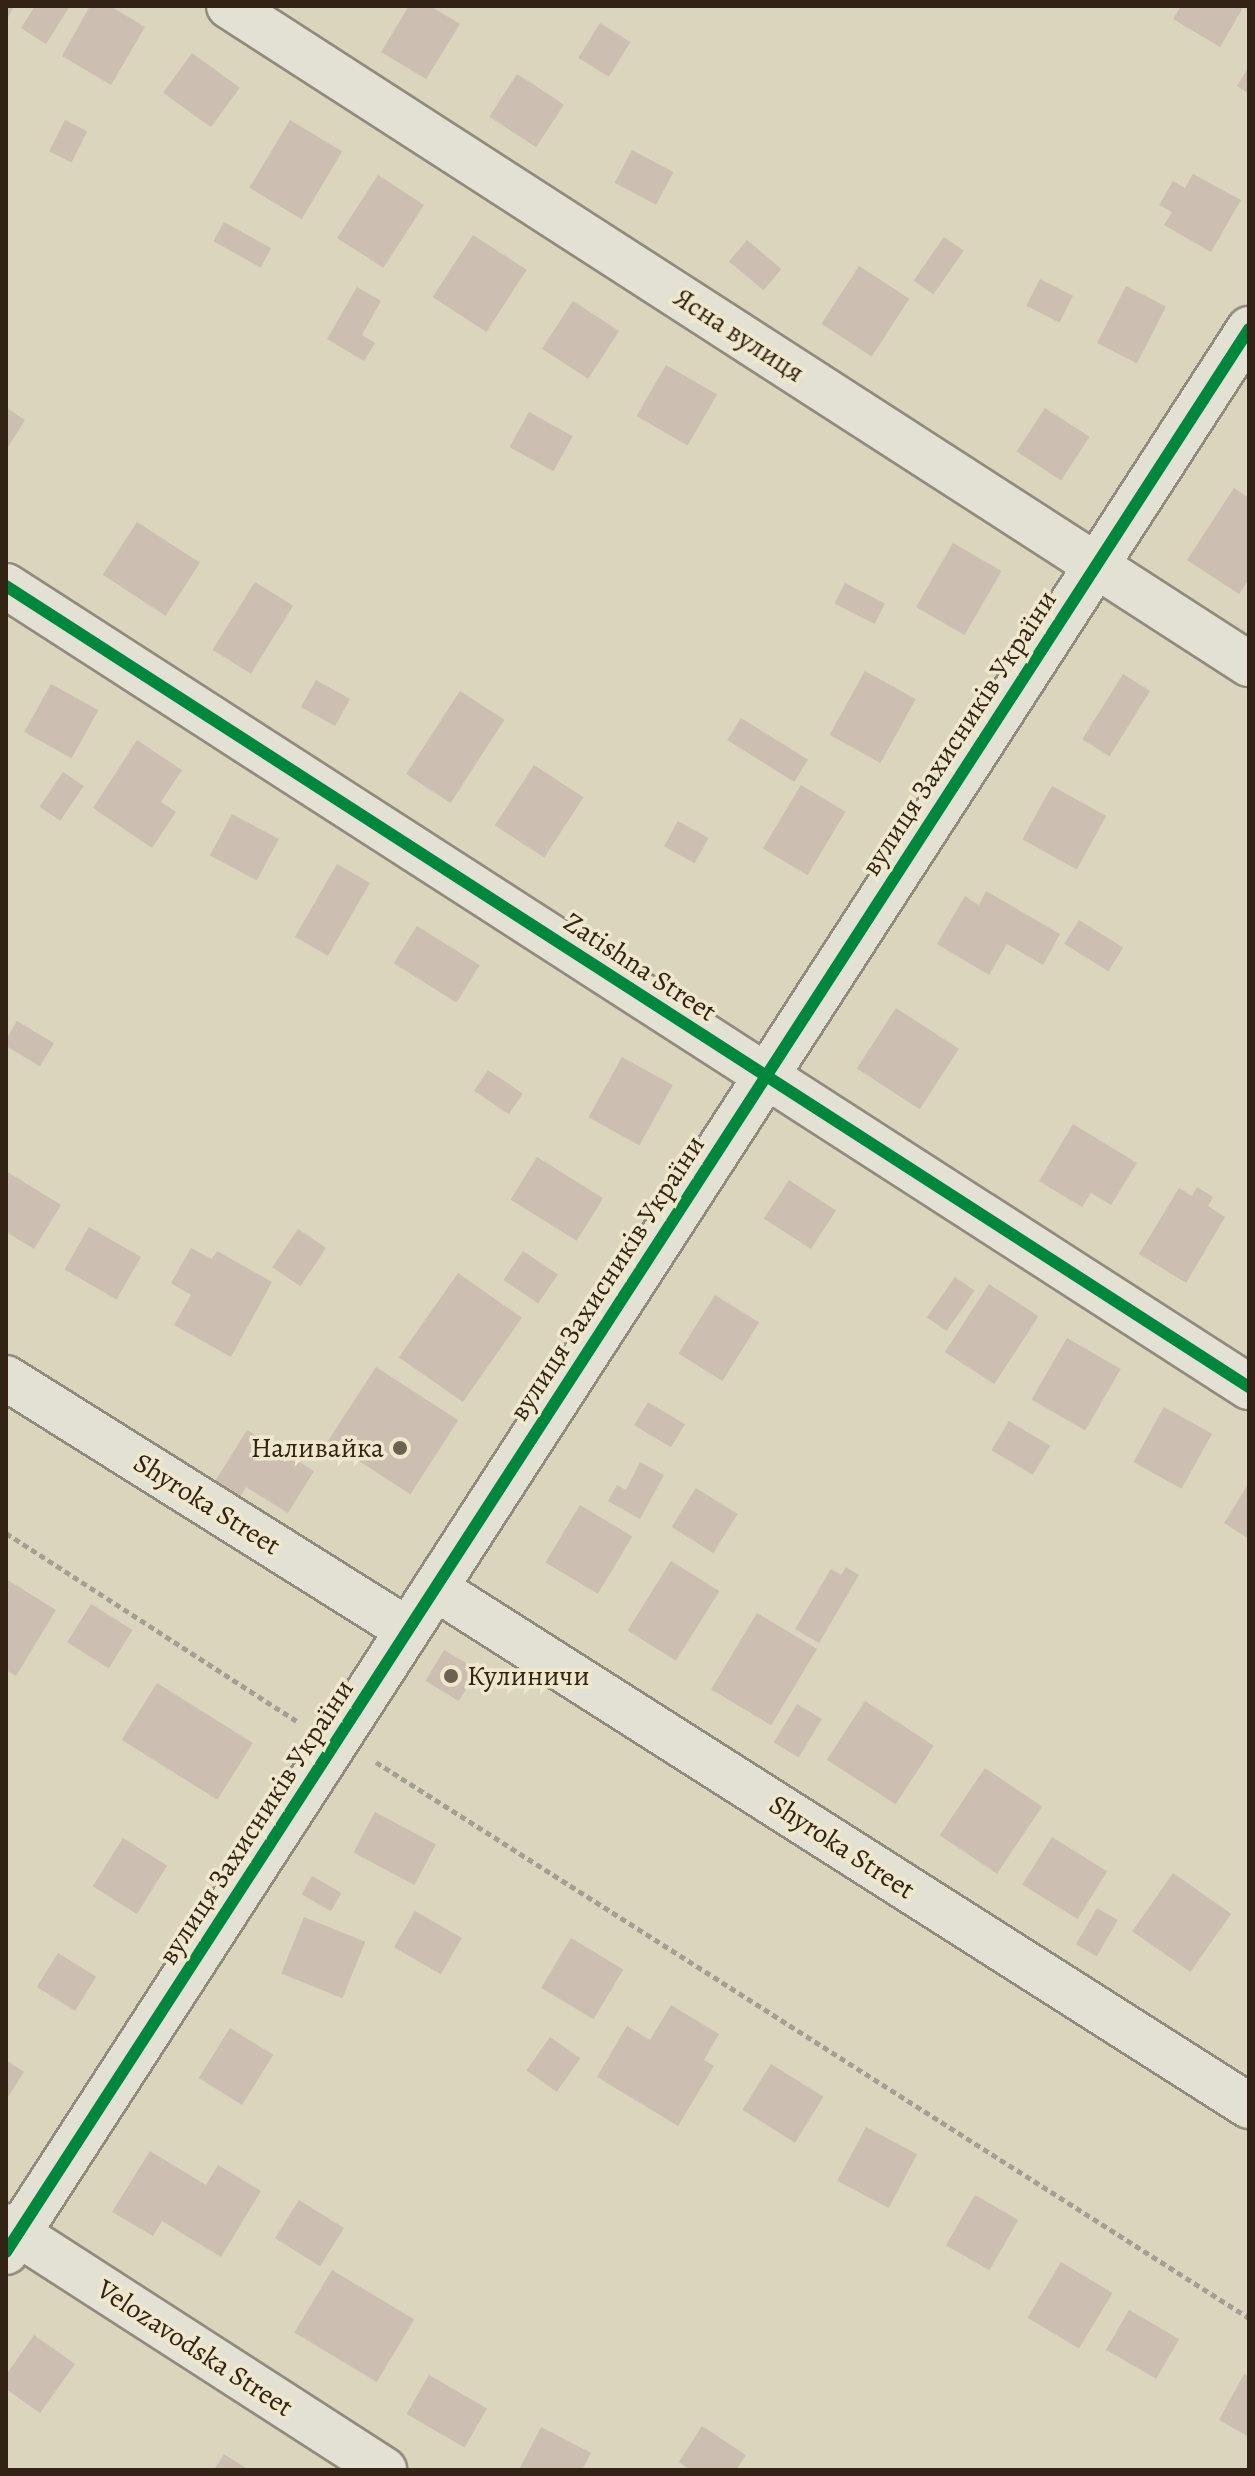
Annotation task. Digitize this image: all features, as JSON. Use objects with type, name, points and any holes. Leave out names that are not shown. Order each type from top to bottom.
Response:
[{"type":"street","name":"Ясна вулиця","points":[[229,6],[1249,664]]},
{"type":"street","name":"вулиця Захисників України","points":[[10,2237],[336,1741],[1249,329]]},
{"type":"street","name":"Zatishna Street","points":[[6,586],[1249,1387]]},
{"type":"street","name":"Shyroka Street","points":[[6,1378],[408,1630]]},
{"type":"street","name":"Shyroka Street","points":[[435,1588],[1249,2106]]},
{"type":"street","name":"Velozavodska Street","points":[[10,2237],[384,2470]]},
{"type":"path","points":[[6,1533],[1249,2318]]},
{"type":"building","points":[[6,6],[14,6],[6,21]]},
{"type":"building","points":[[35,6],[70,6],[46,44],[21,28]]},
{"type":"building","points":[[90,6],[110,6],[145,27],[111,85],[62,56]]},
{"type":"building","points":[[409,6],[430,6],[460,24],[426,79],[381,52]]},
{"type":"building","points":[[1181,6],[1244,6],[1220,47],[1173,19]]},
{"type":"building","points":[[600,23],[631,42],[609,77],[578,58]]},
{"type":"building","points":[[192,53],[240,88],[211,127],[163,93]]},
{"type":"building","points":[[1249,67],[1249,94],[1237,86]]},
{"type":"building","points":[[517,74],[564,104],[536,147],[489,117]]},
{"type":"building","points":[[65,120],[87,131],[71,163],[49,151]]},
{"type":"building","points":[[290,120],[342,151],[302,219],[249,188]]},
{"type":"building","points":[[632,150],[673,172],[656,205],[615,183]]},
{"type":"building","points":[[1193,174],[1241,200],[1211,252],[1164,225],[1172,212],[1159,205],[1173,181],[1185,188]]},
{"type":"building","points":[[378,175],[424,205],[383,268],[337,238]]},
{"type":"building","points":[[224,222],[271,248],[261,267],[213,241]]},
{"type":"building","points":[[473,235],[527,270],[486,332],[433,297]]},
{"type":"building","points":[[944,237],[964,251],[933,294],[914,280]]},
{"type":"building","points":[[747,240],[781,269],[763,290],[729,261]]},
{"type":"building","points":[[859,266],[909,299],[872,357],[821,324]]},
{"type":"building","points":[[1040,279],[1073,296],[1059,323],[1026,306]]},
{"type":"building","points":[[1126,286],[1166,306],[1137,363],[1097,343]]},
{"type":"building","points":[[357,287],[381,301],[362,335],[375,343],[364,361],[327,339]]},
{"type":"building","points":[[573,301],[619,331],[588,379],[542,349]]},
{"type":"building","points":[[666,365],[717,395],[688,446],[636,416]]},
{"type":"building","points":[[6,408],[25,420],[6,450]]},
{"type":"building","points":[[1045,408],[1089,437],[1061,480],[1017,452]]},
{"type":"building","points":[[529,412],[573,436],[553,471],[510,447]]},
{"type":"building","points":[[1234,488],[1249,498],[1249,579],[1239,594],[1187,560]]},
{"type":"building","points":[[137,522],[200,563],[166,616],[103,575]]},
{"type":"building","points":[[953,543],[1001,571],[964,635],[916,607]]},
{"type":"building","points":[[255,582],[293,606],[251,674],[213,650]]},
{"type":"building","points":[[845,583],[885,603],[875,624],[835,603]]},
{"type":"building","points":[[865,671],[916,699],[880,763],[830,735]]},
{"type":"building","points":[[1123,674],[1150,691],[1109,756],[1082,739]]},
{"type":"building","points":[[316,680],[350,699],[335,726],[301,707]]},
{"type":"building","points":[[51,684],[98,710],[72,758],[24,732]]},
{"type":"building","points":[[460,691],[504,720],[451,803],[406,774]]},
{"type":"building","points":[[741,718],[808,760],[794,782],[727,740]]},
{"type":"building","points":[[137,740],[182,770],[161,802],[176,812],[152,848],[93,808]]},
{"type":"building","points":[[534,765],[583,797],[544,858],[495,825]]},
{"type":"building","points":[[63,772],[84,786],[60,821],[40,807]]},
{"type":"building","points":[[801,785],[846,812],[807,875],[763,848]]},
{"type":"building","points":[[1052,786],[1106,816],[1077,869],[1022,839]]},
{"type":"building","points":[[232,814],[279,839],[257,880],[210,855]]},
{"type":"building","points":[[678,821],[709,838],[695,863],[664,846]]},
{"type":"building","points":[[337,864],[370,883],[328,956],[295,937]]},
{"type":"building","points":[[986,891],[1060,934],[1043,965],[1007,944],[989,975],[937,944],[965,896],[979,905]]},
{"type":"building","points":[[1079,920],[1123,948],[1108,971],[1064,944]]},
{"type":"building","points":[[417,926],[480,965],[456,1003],[394,963]]},
{"type":"building","points":[[896,1008],[959,1049],[920,1109],[857,1068]]},
{"type":"building","points":[[17,1021],[54,1043],[40,1066],[6,1046],[6,1039]]},
{"type":"building","points":[[622,1057],[673,1085],[639,1145],[589,1117]]},
{"type":"building","points":[[488,1070],[523,1093],[509,1114],[474,1091]]},
{"type":"building","points":[[1073,1124],[1137,1163],[1111,1205],[1091,1193],[1082,1207],[1039,1181]]},
{"type":"building","points":[[537,1157],[603,1198],[577,1241],[511,1199]]},
{"type":"building","points":[[6,1171],[61,1205],[34,1249],[6,1232]]},
{"type":"building","points":[[789,1180],[836,1210],[811,1249],[764,1219]]},
{"type":"building","points":[[1197,1187],[1213,1197],[1208,1206],[1225,1217],[1186,1283],[1139,1254],[1179,1188],[1192,1196]]},
{"type":"building","points":[[89,1227],[141,1257],[116,1299],[64,1269]]},
{"type":"building","points":[[298,1229],[326,1248],[300,1286],[272,1267]]},
{"type":"building","points":[[191,1248],[212,1259],[217,1251],[272,1282],[231,1357],[174,1325],[191,1295],[171,1283]]},
{"type":"building","points":[[523,1251],[558,1274],[538,1304],[503,1280]]},
{"type":"building","points":[[458,1273],[522,1318],[463,1402],[399,1357]]},
{"type":"building","points":[[955,1277],[975,1291],[947,1331],[927,1317]]},
{"type":"building","points":[[989,1284],[1038,1316],[994,1384],[945,1352]]},
{"type":"building","points":[[715,1295],[759,1323],[723,1381],[678,1354]]},
{"type":"building","points":[[1067,1338],[1121,1369],[1085,1430],[1032,1399]]},
{"type":"building","points":[[376,1367],[458,1420],[410,1494],[328,1441]]},
{"type":"building","points":[[648,1402],[685,1424],[671,1447],[634,1425]]},
{"type":"building","points":[[1164,1407],[1212,1434],[1182,1489],[1133,1462]]},
{"type":"building","points":[[1009,1421],[1050,1446],[1033,1475],[991,1450]]},
{"type":"building","points":[[247,1430],[314,1471],[288,1513],[246,1487],[239,1499],[214,1483]]},
{"type":"building","points":[[640,1462],[664,1475],[640,1519],[608,1501],[617,1485],[626,1490]]},
{"type":"building","points":[[1249,1483],[1249,1539],[1224,1523]]},
{"type":"building","points":[[696,1488],[738,1514],[713,1553],[672,1527]]},
{"type":"building","points":[[580,1505],[632,1536],[598,1594],[545,1562]]},
{"type":"building","points":[[671,1561],[719,1591],[676,1661],[628,1631]]},
{"type":"building","points":[[846,1567],[859,1575],[819,1643],[795,1629],[831,1569],[841,1575]]},
{"type":"building","points":[[6,1579],[56,1610],[16,1676],[6,1670]]},
{"type":"building","points":[[91,1604],[133,1630],[109,1668],[67,1642]]},
{"type":"building","points":[[757,1613],[817,1649],[771,1725],[711,1689]]},
{"type":"building","name":"Кулиничи","points":[[444,1650],[477,1670],[459,1701],[425,1681]]},
{"type":"building","points":[[157,1683],[253,1743],[217,1800],[121,1740]]},
{"type":"building","points":[[865,1701],[934,1746],[896,1804],[827,1760]]},
{"type":"building","points":[[797,1704],[822,1719],[799,1758],[774,1743]]},
{"type":"building","points":[[985,1768],[1042,1807],[997,1874],[940,1835]]},
{"type":"building","points":[[375,1812],[436,1844],[414,1885],[353,1853]]},
{"type":"building","points":[[1052,1837],[1107,1871],[1077,1919],[1022,1884]]},
{"type":"building","points":[[123,1838],[167,1866],[137,1914],[93,1886]]},
{"type":"building","points":[[1173,1873],[1231,1914],[1190,1972],[1132,1931]]},
{"type":"building","points":[[312,1876],[341,1893],[331,1911],[302,1894]]},
{"type":"building","points":[[1097,1908],[1118,1920],[1097,1956],[1076,1944]]},
{"type":"building","points":[[415,1911],[462,1938],[441,1974],[394,1947]]},
{"type":"building","points":[[304,1917],[365,1942],[342,1998],[281,1974]]},
{"type":"building","points":[[571,1938],[623,1969],[593,2019],[541,1988]]},
{"type":"building","points":[[58,1953],[96,1977],[75,2011],[37,1987]]},
{"type":"building","points":[[671,2005],[719,2034],[704,2060],[714,2066],[678,2126],[597,2077],[627,2026],[650,2040]]},
{"type":"building","points":[[230,2028],[273,2055],[242,2105],[199,2078]]},
{"type":"building","points":[[550,2037],[580,2058],[557,2092],[526,2071]]},
{"type":"building","points":[[6,2060],[24,2072],[6,2100]]},
{"type":"building","points":[[771,2064],[824,2097],[795,2143],[742,2110]]},
{"type":"building","points":[[866,2127],[917,2154],[889,2208],[837,2181]]},
{"type":"building","points":[[150,2151],[206,2185],[218,2165],[261,2191],[221,2257],[162,2221],[153,2236],[112,2212]]},
{"type":"building","points":[[975,2195],[1018,2220],[989,2270],[946,2245]]},
{"type":"building","points":[[299,2200],[344,2228],[320,2266],[275,2238]]},
{"type":"building","points":[[1061,2262],[1112,2293],[1079,2349],[1028,2318]]},
{"type":"building","points":[[332,2270],[414,2319],[377,2382],[294,2333]]},
{"type":"building","points":[[1129,2310],[1179,2339],[1156,2379],[1106,2350]]},
{"type":"building","points":[[34,2335],[75,2364],[40,2413],[6,2389],[6,2375]]},
{"type":"building","points":[[1244,2374],[1249,2377],[1249,2437],[1219,2420]]},
{"type":"building","points":[[429,2375],[487,2408],[465,2447],[406,2414]]},
{"type":"building","points":[[702,2426],[746,2455],[736,2470],[690,2470],[679,2462]]},
{"type":"building","points":[[541,2427],[591,2453],[582,2470],[519,2470]]},
{"type":"building","points":[[224,2454],[249,2470],[214,2470]]},
{"type":"cycle path","points":[[6,2252],[1249,329]]},
{"type":"cycle path","points":[[6,586],[1249,1387]]},
{"type":"place","name":"Наливайка","points":[[400,1448]]},
{"type":"place","name":"Кулиничи","points":[[451,1676]]}]
